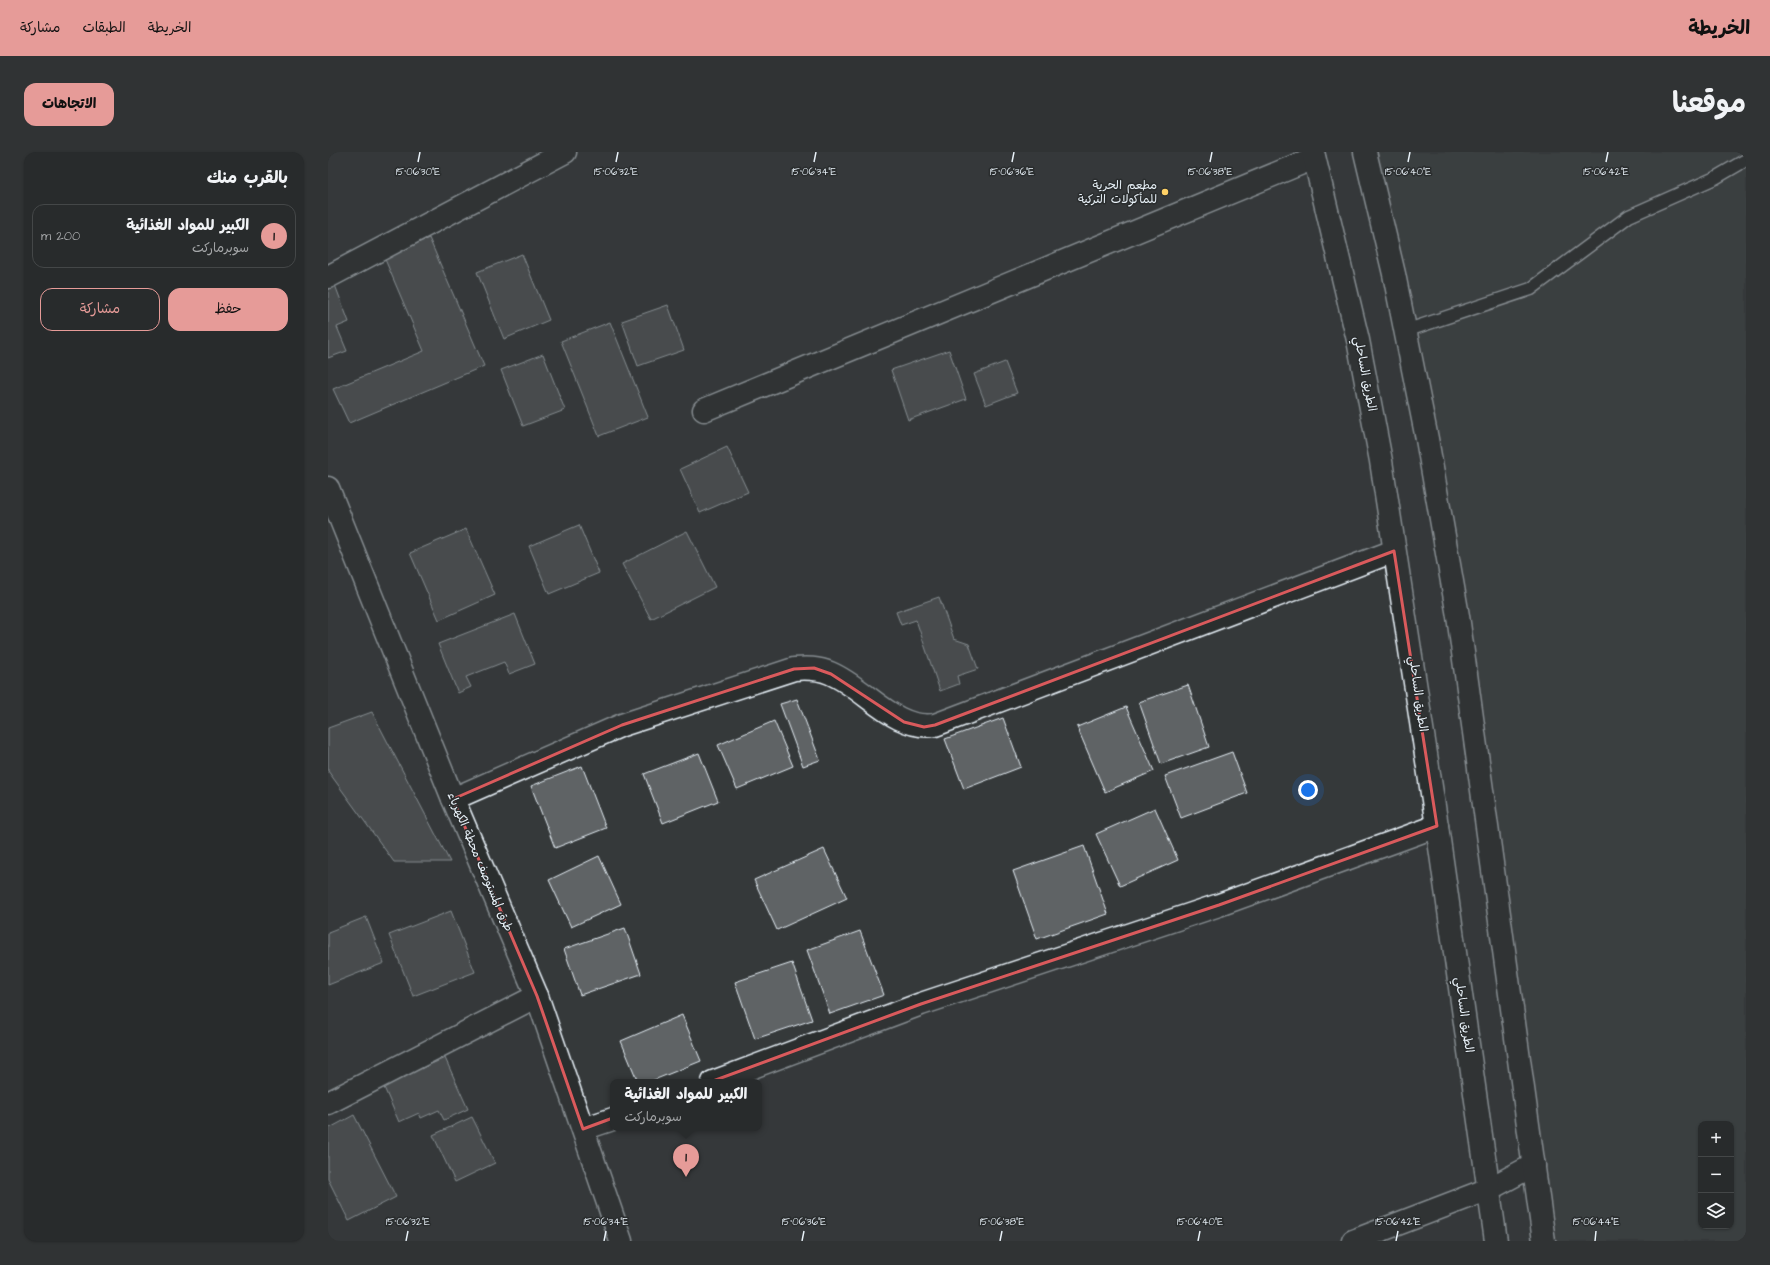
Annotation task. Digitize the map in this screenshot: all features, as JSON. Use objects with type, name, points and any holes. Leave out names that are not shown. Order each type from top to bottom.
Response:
[{"type":"main road","points":[[328,277],[565,152]]},
{"type":"main road","points":[[1365,152],[1405,331],[1427,440],[1458,616],[1544,1241]]},
{"type":"main road","points":[[704,410],[1314,155]]},
{"type":"main road","name":"الطريق الساحلي","points":[[1314,155],[1358,340],[1381,461],[1394,551],[1409,634],[1496,1241]]},
{"type":"main road","name":"طرق المستوصف محطة الكهرباء","points":[[328,488],[453,799],[537,996],[584,1129],[621,1241]]},
{"type":"main road","points":[[453,799],[622,725],[794,669],[814,668],[831,674],[904,722],[924,727],[935,725],[1394,551]]},
{"type":"main road","points":[[722,1079],[921,1004],[1219,905],[1437,826]]},
{"type":"main road","points":[[328,1103],[537,996]]},
{"type":"main road","points":[[584,1129],[610,1120]]},
{"type":"main road","points":[[1353,1241],[1489,1189],[1534,1166]]},
{"type":"lane","points":[[1405,331],[1531,289],[1629,216],[1715,178],[1746,160]]},
{"type":"highlighted area","points":[[1394,551],[1437,826],[1219,905],[921,1004],[583,1129],[537,996],[453,799],[622,725],[794,669],[814,668],[831,674],[904,722],[924,727],[935,725]]},
{"type":"shaded area","points":[[1365,152],[1746,152],[1746,1241],[1544,1241],[1458,616]]},
{"type":"building","points":[[429,238],[484,366],[349,423],[333,389],[424,351],[384,257]]},
{"type":"building","points":[[522,254],[549,320],[504,339],[477,272]]},
{"type":"building","points":[[335,285],[349,322],[337,327],[347,351],[328,358],[328,288]]},
{"type":"building","points":[[668,305],[684,350],[638,366],[622,321]]},
{"type":"building","points":[[610,322],[648,417],[599,436],[561,341]]},
{"type":"building","points":[[949,350],[966,399],[908,420],[891,370]]},
{"type":"building","points":[[543,354],[565,410],[523,426],[501,370]]},
{"type":"building","points":[[1005,362],[1017,393],[986,405],[974,374]]},
{"type":"building","points":[[727,447],[748,492],[700,513],[680,469]]},
{"type":"building","points":[[579,525],[599,573],[549,594],[529,546]]},
{"type":"building","points":[[466,529],[495,595],[439,620],[410,553]]},
{"type":"building","points":[[687,531],[715,587],[651,619],[622,564]]},
{"type":"building","points":[[939,597],[954,639],[969,644],[978,669],[957,676],[959,684],[940,691],[916,620],[901,625],[896,612]]},
{"type":"building","points":[[515,614],[535,664],[509,674],[504,662],[466,677],[471,687],[458,693],[438,644]]},
{"type":"building","points":[[1188,685],[1209,747],[1161,764],[1139,702]]},
{"type":"building","points":[[797,699],[820,760],[803,766],[780,704]]},
{"type":"building","points":[[1126,707],[1154,771],[1105,792],[1077,727]]},
{"type":"building","points":[[372,712],[450,862],[394,862],[328,771],[328,728]]},
{"type":"building","points":[[1003,718],[1021,767],[964,789],[945,739]]},
{"type":"building","points":[[774,721],[793,766],[737,789],[718,745]]},
{"type":"building","points":[[1232,752],[1247,793],[1181,818],[1165,776]]},
{"type":"building","points":[[699,753],[718,801],[663,823],[644,774]]},
{"type":"building","points":[[582,766],[606,828],[555,848],[531,786]]},
{"type":"building","points":[[1155,808],[1178,860],[1120,886],[1096,834]]},
{"type":"building","points":[[1084,846],[1108,914],[1037,939],[1013,871]]},
{"type":"building","points":[[824,849],[847,898],[777,930],[754,880]]},
{"type":"building","points":[[599,856],[621,904],[571,927],[549,880]]},
{"type":"building","points":[[451,911],[475,972],[413,996],[389,935]]},
{"type":"building","points":[[366,917],[384,963],[328,985],[328,932]]},
{"type":"building","points":[[625,928],[641,974],[580,995],[564,949]]},
{"type":"building","points":[[860,931],[884,995],[830,1014],[807,950]]},
{"type":"building","points":[[792,963],[812,1020],[755,1039],[735,982]]},
{"type":"building","points":[[682,1015],[701,1061],[656,1079],[637,1079],[621,1041]]},
{"type":"building","points":[[445,1058],[468,1109],[444,1120],[439,1110],[421,1118],[419,1113],[399,1122],[383,1085]]},
{"type":"building","points":[[354,1115],[396,1197],[349,1221],[328,1179],[328,1129]]},
{"type":"building","points":[[472,1117],[495,1163],[455,1182],[433,1135]]},
{"type":"place","name":"مطعم الحرية للمأكولات التركية","points":[[1165,192]]},
{"type":"place","name":"الكبير للمواد الغذائية","points":[[686,1177]]}]
